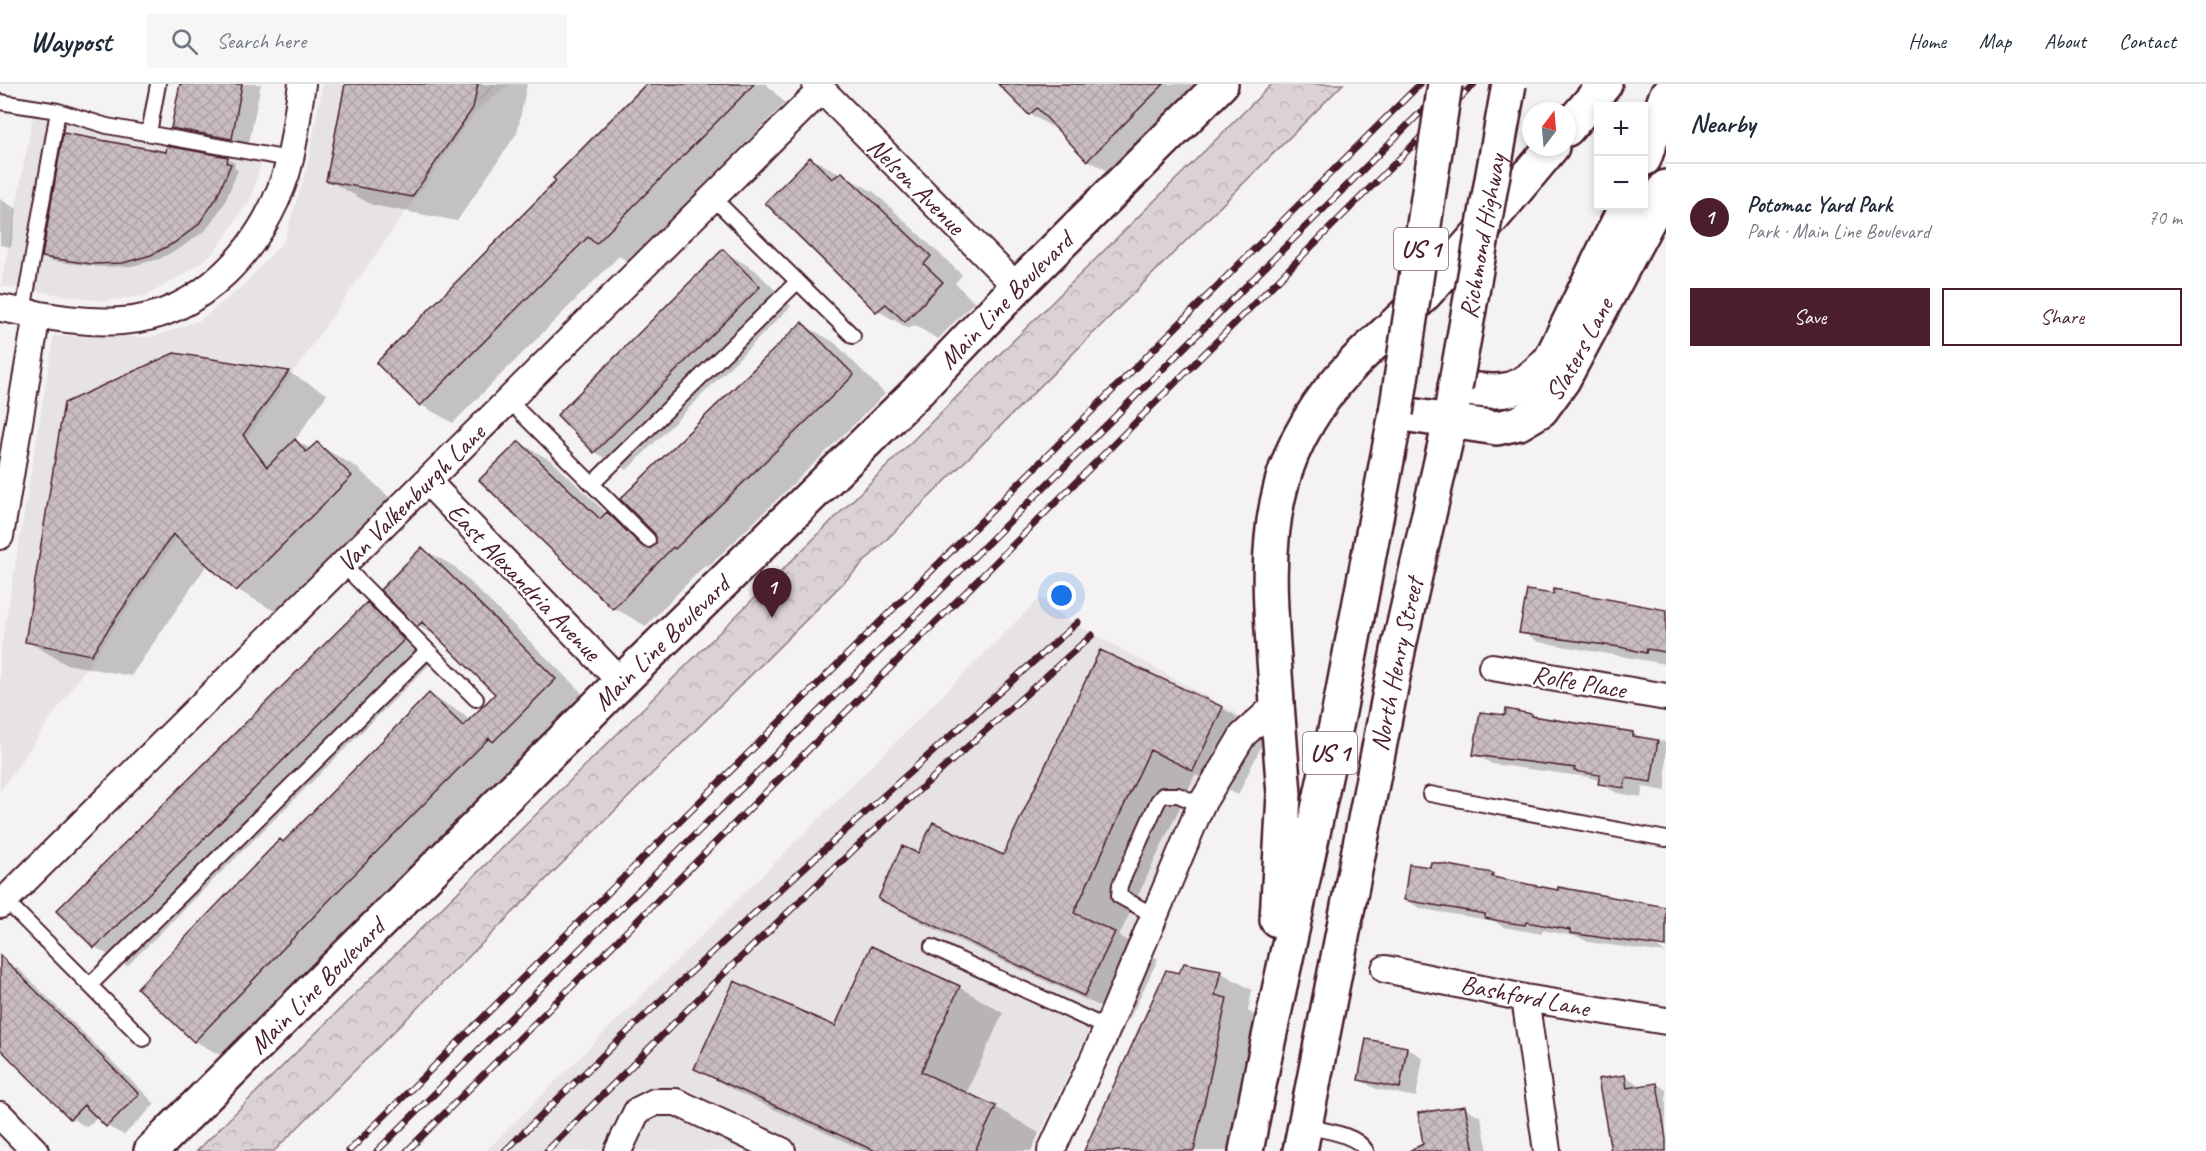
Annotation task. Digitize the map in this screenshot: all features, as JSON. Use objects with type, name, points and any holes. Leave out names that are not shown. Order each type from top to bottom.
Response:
[{"type":"main road","name":"Main Line Boulevard","points":[[151,1151],[621,682],[918,391],[1017,287],[1221,84]]},
{"type":"main road","name":"US 1","points":[[1396,413],[1445,84]]},
{"type":"main road","name":"Richmond Highway","points":[[1455,388],[1509,84]]},
{"type":"main road","points":[[1576,118],[1605,84]]},
{"type":"main road","points":[[1645,156],[1666,96]]},
{"type":"main road","points":[[1267,1044],[1284,794],[1269,570],[1273,523],[1281,484],[1297,443],[1320,404],[1350,366],[1408,312],[1545,156]]},
{"type":"main road","name":"Slaters Lane","points":[[1396,413],[1497,428],[1519,423],[1541,411],[1563,380],[1666,187]]},
{"type":"main road","name":"Slaters Lane","points":[[1455,388],[1499,392],[1515,389],[1537,375],[1551,359],[1624,210]]},
{"type":"main road","name":"North Henry Street","points":[[1302,1138],[1399,646],[1450,422],[1455,388]]},
{"type":"main road","name":"North Henry Street","points":[[1246,1151],[1339,712],[1396,413]]},
{"type":"street","points":[[0,536],[20,312],[76,321],[124,321],[162,313],[197,295],[223,276],[254,241],[275,200],[286,173],[302,84]]},
{"type":"street","name":"Nelson Avenue","points":[[818,87],[1017,287]]},
{"type":"street","name":"Van Valkenburgh Lane","points":[[3,902],[428,482],[818,87]]},
{"type":"street","name":"East Alexandria Avenue","points":[[428,482],[621,682]]},
{"type":"street","name":"Rolfe Place","points":[[1492,667],[1666,697]]},
{"type":"street","points":[[1051,1151],[1107,1028],[1202,805],[1243,735],[1277,704]]},
{"type":"street","name":"Bashford Lane","points":[[1385,969],[1525,998],[1666,1021]]},
{"type":"street","points":[[1525,998],[1547,1151]]},
{"type":"street","points":[[618,1151],[637,1111],[655,1102],[676,1102],[782,1151]]},
{"type":"street","points":[[0,1114],[35,1151]]},
{"type":"lane","points":[[149,133],[158,84]]},
{"type":"lane","points":[[0,102],[58,111],[107,126],[289,159]]},
{"type":"lane","points":[[20,312],[58,111]]},
{"type":"lane","points":[[712,196],[853,336]]},
{"type":"lane","points":[[592,483],[797,282]]},
{"type":"lane","points":[[508,401],[648,540]]},
{"type":"lane","points":[[343,565],[476,699]]},
{"type":"lane","points":[[91,984],[427,651]]},
{"type":"lane","points":[[1430,794],[1666,839]]},
{"type":"lane","points":[[1155,916],[1119,896],[1120,885],[1162,795],[1178,795],[1202,805]]},
{"type":"lane","points":[[3,902],[91,984],[143,1039]]},
{"type":"lane","points":[[932,947],[1107,1028]]},
{"type":"lane","points":[[1302,1138],[1344,1135],[1364,1147],[1366,1151]]},
{"type":"shaded area","points":[[323,84],[480,84],[474,114],[0,791],[0,655],[54,336],[153,337],[200,320],[243,286],[284,241],[307,168]]},
{"type":"shaded area","points":[[480,84],[509,84],[474,114]]},
{"type":"shaded area","points":[[33,116],[261,163],[251,198],[215,251],[192,269],[146,296],[103,301],[1,286]]},
{"type":"shaded area","points":[[1040,598],[1065,618],[1238,714],[1032,1151],[486,1151]]},
{"type":"green space","points":[[1272,84],[1343,84],[274,1151],[197,1151]]},
{"type":"building","points":[[180,84],[242,84],[232,139],[171,128]]},
{"type":"building","points":[[345,84],[478,84],[473,108],[412,197],[326,181]]},
{"type":"building","points":[[646,84],[754,84],[596,244],[588,237],[420,406],[376,363],[556,181],[553,178]]},
{"type":"building","points":[[998,84],[1164,84],[1087,161],[1037,108],[1029,115]]},
{"type":"building","points":[[63,133],[166,152],[167,146],[228,157],[227,163],[231,164],[216,199],[198,225],[174,243],[151,255],[123,263],[92,264],[42,257]]},
{"type":"building","points":[[810,157],[832,179],[842,172],[931,256],[924,264],[943,282],[905,322],[886,304],[876,312],[765,203]]},
{"type":"building","points":[[723,249],[760,287],[594,453],[557,415]]},
{"type":"building","points":[[802,322],[854,375],[675,549],[673,547],[613,609],[479,480],[519,441],[600,519],[607,512],[642,546],[651,548],[656,543],[655,534],[620,499]]},
{"type":"building","points":[[174,353],[289,371],[243,435],[267,467],[295,439],[306,452],[317,442],[352,476],[236,591],[173,534],[91,655],[25,642],[64,403]]},
{"type":"building","points":[[422,547],[556,679],[493,742],[489,738],[338,891],[194,1042],[137,988],[280,839],[283,842],[429,693],[463,726],[495,694],[422,622],[417,627],[380,590]]},
{"type":"building","points":[[1554,589],[1666,610],[1666,652],[1647,649],[1646,653],[1620,647],[1519,633],[1527,590],[1553,594]]},
{"type":"building","points":[[367,602],[404,640],[94,948],[56,911]]},
{"type":"building","points":[[1100,650],[1223,707],[1193,771],[1150,750],[1074,913],[1115,932],[1084,996],[878,899],[902,846],[918,853],[933,822],[1003,855]]},
{"type":"building","points":[[1506,709],[1532,714],[1532,716],[1633,732],[1633,736],[1658,740],[1651,782],[1626,778],[1624,788],[1598,784],[1600,775],[1574,771],[1575,768],[1473,755],[1480,712],[1505,715]]},
{"type":"building","points":[[1431,862],[1493,873],[1492,877],[1558,890],[1558,887],[1666,907],[1666,947],[1570,933],[1570,930],[1526,922],[1525,925],[1505,922],[1485,918],[1485,914],[1404,900],[1409,864],[1430,867]]},
{"type":"building","points":[[871,946],[960,986],[921,1072],[996,1106],[975,1151],[875,1151],[694,1069],[734,981],[835,1026]]},
{"type":"building","points":[[0,955],[139,1094],[106,1127],[84,1105],[70,1119],[0,1049]]},
{"type":"building","points":[[1184,963],[1221,970],[1215,995],[1227,998],[1194,1151],[1084,1151],[1166,970],[1179,973]]},
{"type":"building","points":[[1366,1039],[1407,1047],[1400,1088],[1358,1080]]},
{"type":"building","points":[[1625,1075],[1627,1088],[1657,1083],[1666,1151],[1611,1151],[1598,1079]]},
{"type":"building","points":[[1465,1106],[1474,1151],[1409,1151],[1423,1144],[1418,1113]]},
{"type":"railway","points":[[349,1151],[1420,84]]},
{"type":"railway","points":[[377,1151],[1449,84]]},
{"type":"railway","points":[[407,1151],[1474,84]]},
{"type":"railway","points":[[505,1151],[716,948],[1078,622]]},
{"type":"railway","points":[[547,1151],[712,985],[868,836],[1092,635]]},
{"type":"place","name":"Potomac Yard Park","points":[[772,618]]}]
